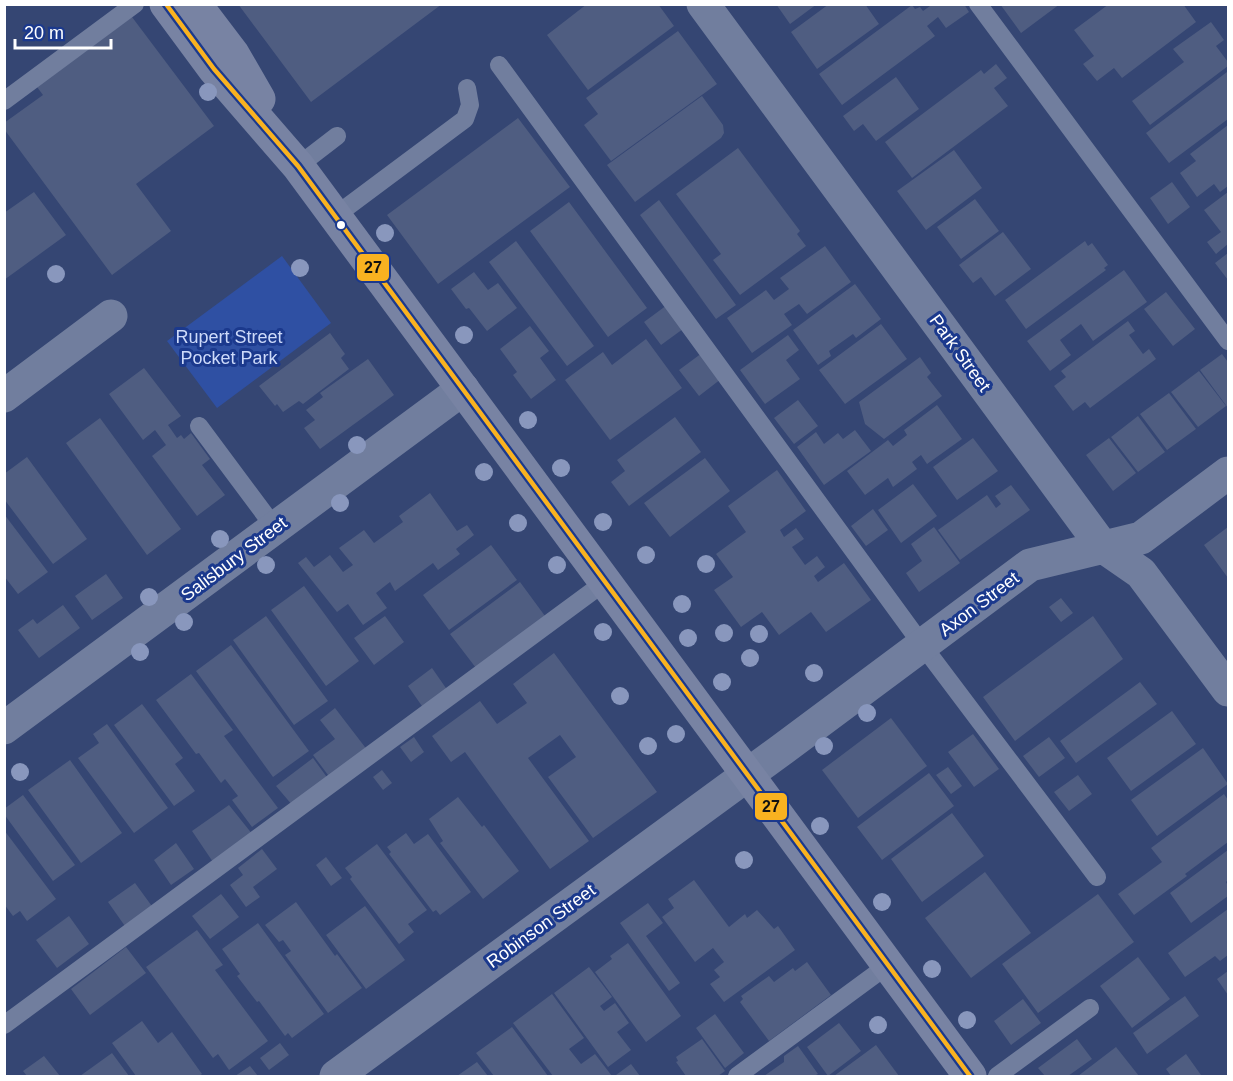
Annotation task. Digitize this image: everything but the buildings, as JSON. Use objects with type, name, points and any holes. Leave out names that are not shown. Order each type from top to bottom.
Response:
[{"type":"main road","points":[[166,4],[214,69],[298,166],[970,1077]]},
{"type":"main road","points":[[195,4],[233,54],[298,166]]},
{"type":"street","name":"Park Street","points":[[703,4],[1102,546],[1141,573],[1228,690]]},
{"type":"street","points":[[4,396],[111,316]]},
{"type":"street","name":"Salisbury Street","points":[[4,728],[462,389]]},
{"type":"street","name":"Axon Street","points":[[747,775],[1030,565],[1141,538],[1228,472]]},
{"type":"street","name":"Robinson Street","points":[[336,1077],[747,775]]},
{"type":"lane","points":[[4,101],[135,4]]},
{"type":"lane","points":[[978,4],[1228,341]]},
{"type":"lane","points":[[499,65],[923,646],[1097,877]]},
{"type":"lane","points":[[335,216],[465,119],[470,105],[468,88]]},
{"type":"lane","points":[[298,166],[337,136]]},
{"type":"lane","points":[[199,426],[275,528]]},
{"type":"lane","points":[[4,1025],[605,582]]},
{"type":"lane","points":[[737,1077],[888,965]]},
{"type":"lane","points":[[997,1077],[1089,1008]]},
{"type":"green space","name":"Rupert Street Pocket Park","points":[[282,256],[331,323],[217,408],[167,341]]},
{"type":"transit line","name":"27","points":[[166,4],[214,69],[298,166],[970,1076]]}]
